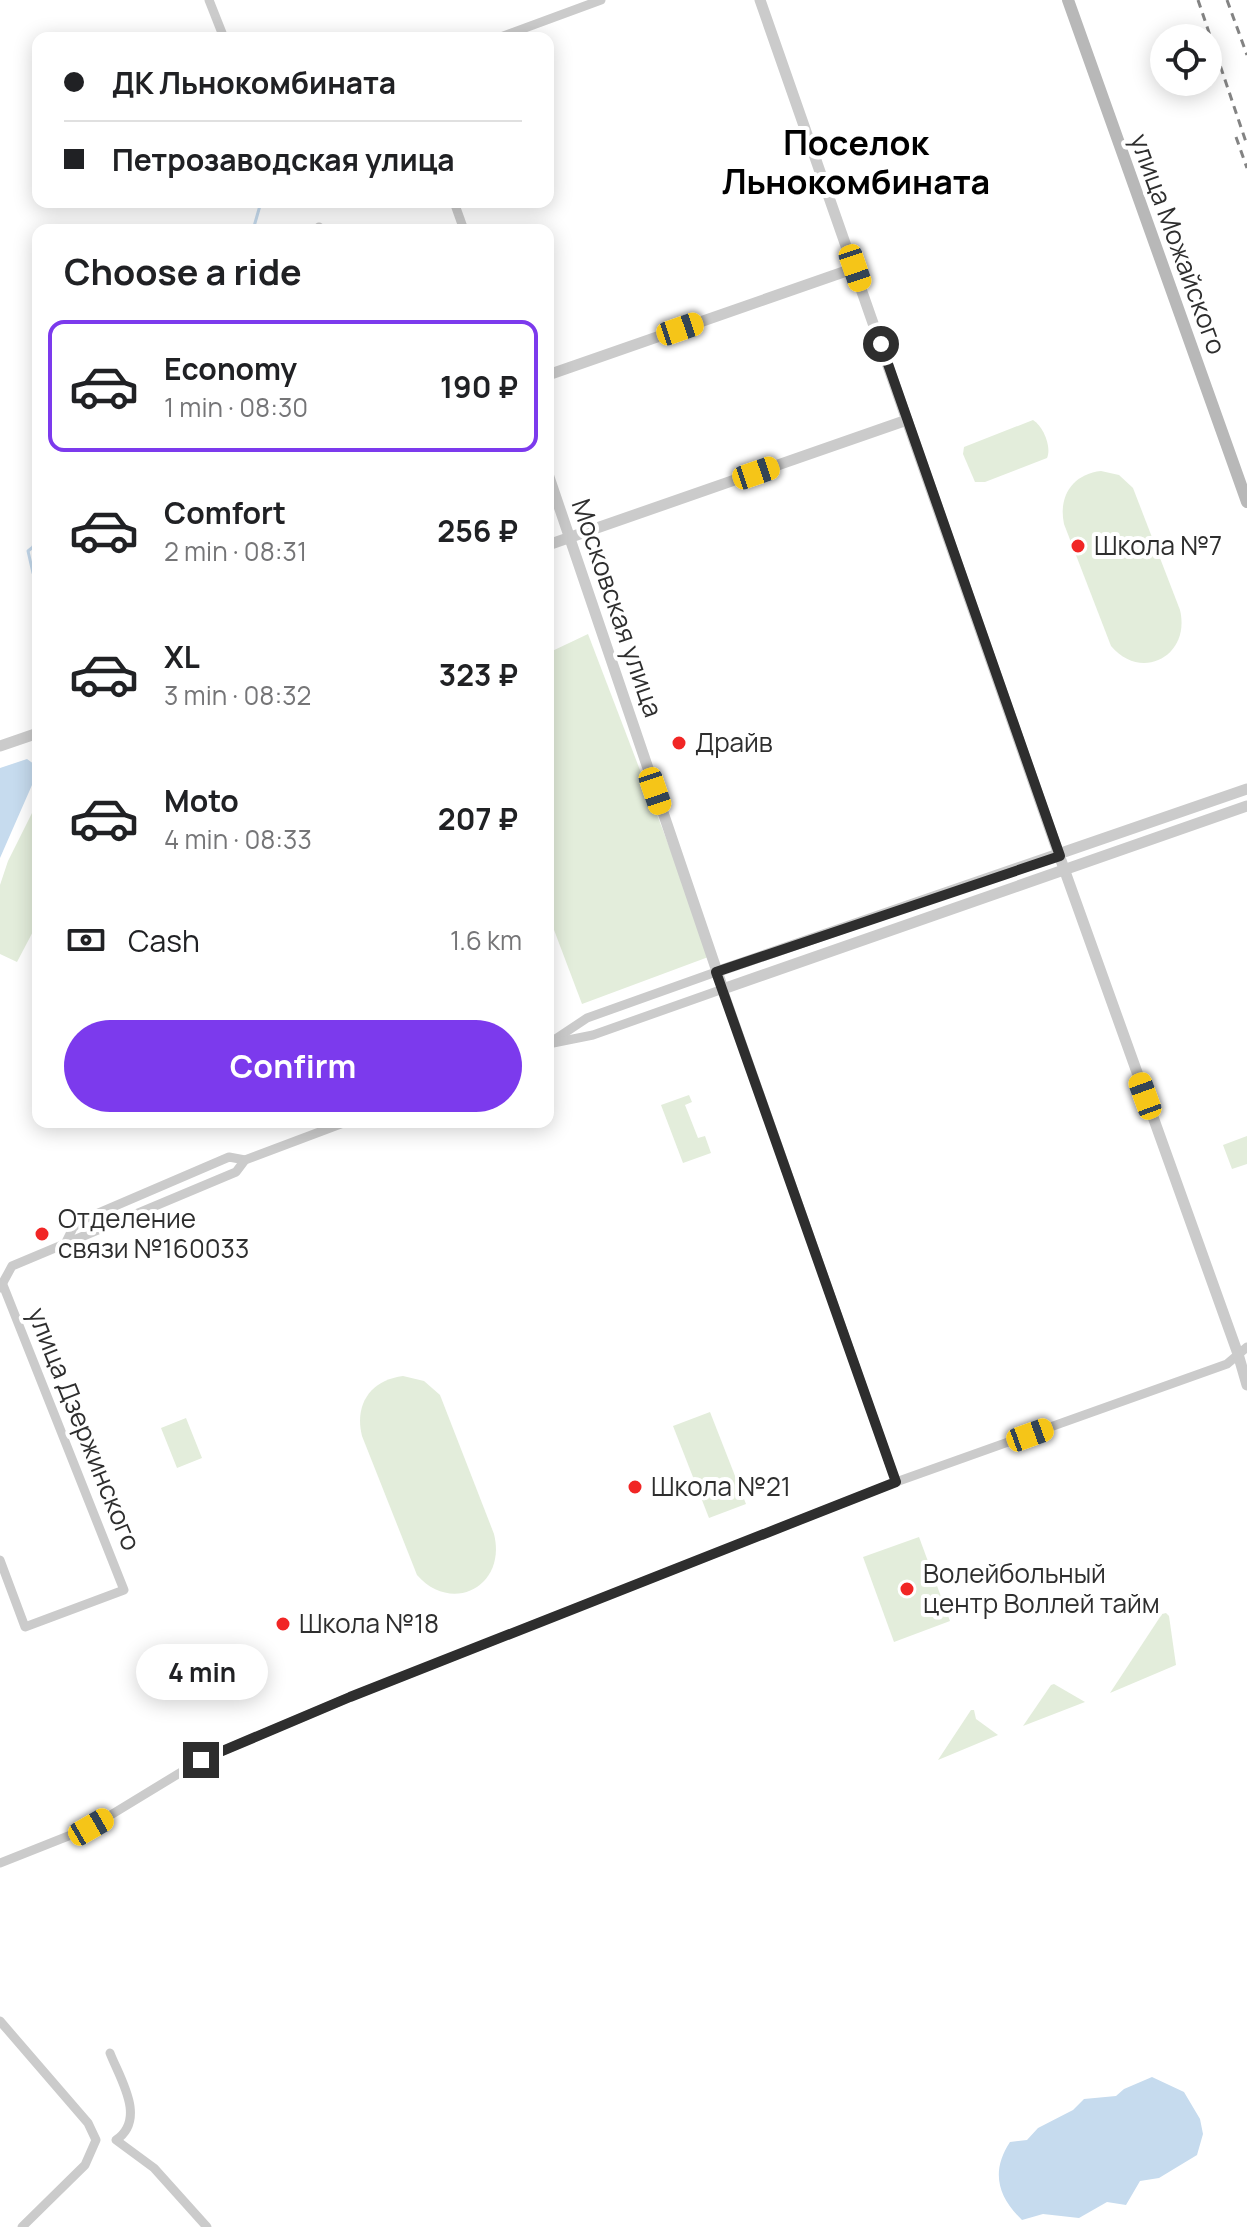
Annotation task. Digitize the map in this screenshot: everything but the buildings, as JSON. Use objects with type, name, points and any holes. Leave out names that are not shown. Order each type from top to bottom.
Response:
[{"type":"main road","name":"улица Можайского","points":[[1068,0],[1247,502]]},
{"type":"street","points":[[209,0],[222,32]]},
{"type":"street","points":[[514,32],[601,0]]},
{"type":"street","points":[[760,0],[1065,870],[1243,1350],[1247,1385]]},
{"type":"street","points":[[554,373],[855,268]]},
{"type":"street","points":[[554,543],[907,420]]},
{"type":"street","name":"Московская улица","points":[[554,492],[716,972],[896,1482]]},
{"type":"street","points":[[0,746],[32,735]]},
{"type":"street","points":[[554,1040],[587,1018],[1247,789]]},
{"type":"street","points":[[554,1043],[593,1035],[1247,806]]},
{"type":"street","points":[[587,1018],[593,1035]]},
{"type":"street","points":[[65,1244],[80,1221],[229,1157],[245,1160],[330,1128]]},
{"type":"street","points":[[2,1287],[12,1266],[236,1172],[245,1160]]},
{"type":"street","name":"улица Дзержинского","points":[[0,1560],[25,1627],[124,1590],[2,1287]]},
{"type":"street","points":[[0,1863],[91,1827],[201,1760],[350,1697],[896,1482],[1227,1364],[1243,1350]]},
{"type":"street","points":[[0,2021],[88,2123],[96,2140],[85,2165],[28,2225]]},
{"type":"street","points":[[110,2053],[132,2114],[130,2127],[116,2140]]},
{"type":"street","points":[[96,2140],[116,2140],[154,2168],[207,2227]]},
{"type":"green space","points":[[1033,420],[1046,437],[1047,458],[985,482],[975,482],[963,454],[964,447]]},
{"type":"green space","points":[[1101,471],[1119,475],[1133,488],[1180,610],[1178,640],[1161,659],[1149,663],[1123,657],[1111,646],[1064,524],[1063,504],[1070,488],[1083,477]]},
{"type":"green space","points":[[588,634],[711,956],[582,1004],[554,930],[554,650]]},
{"type":"green space","points":[[32,813],[32,933],[17,962],[0,954],[0,885],[8,861]]},
{"type":"green space","points":[[689,1095],[692,1102],[685,1105],[698,1138],[705,1136],[711,1153],[683,1163],[661,1105]]},
{"type":"green space","points":[[1247,1136],[1247,1164],[1232,1169],[1223,1145]]},
{"type":"green space","points":[[403,1376],[424,1381],[440,1395],[494,1534],[496,1552],[492,1568],[485,1580],[474,1589],[446,1593],[431,1587],[417,1575],[362,1436],[361,1414],[368,1396],[382,1383]]},
{"type":"green space","points":[[710,1412],[746,1504],[709,1518],[673,1426]]},
{"type":"green space","points":[[186,1418],[202,1458],[177,1468],[161,1428]]},
{"type":"green space","name":"Волейбольный центр Воллей тайм","points":[[919,1537],[950,1621],[894,1642],[863,1557]]},
{"type":"green space","points":[[1162,1614],[1169,1616],[1176,1665],[1110,1693]]},
{"type":"green space","points":[[1051,1685],[1085,1702],[1023,1726]]},
{"type":"green space","points":[[971,1710],[974,1710],[976,1719],[998,1735],[938,1760]]},
{"type":"water","points":[[27,759],[32,763],[32,785],[0,858],[0,768]]},
{"type":"water","points":[[1152,2077],[1184,2092],[1200,2119],[1203,2134],[1197,2155],[1159,2178],[1140,2181],[1126,2205],[1107,2202],[1079,2218],[1043,2214],[1022,2220],[1007,2202],[1000,2183],[1000,2163],[1010,2142],[1027,2140],[1038,2128],[1073,2110],[1084,2099],[1116,2096],[1124,2089]]},
{"type":"waterway","points":[[255,224],[259,208]]},
{"type":"waterway","points":[[32,548],[28,551],[32,569]]},
{"type":"railway","points":[[1198,0],[1247,145]]},
{"type":"railway","points":[[1227,0],[1247,55]]},
{"type":"railway","points":[[1236,137],[1247,168]]},
{"type":"place","name":"Школа №7","points":[[1078,546]]},
{"type":"place","name":"Драйв","points":[[679,743]]},
{"type":"place","name":"Отделение связи №160033","points":[[42,1234]]},
{"type":"place","name":"Школа №21","points":[[635,1487]]},
{"type":"place","name":"Волейбольный центр Воллей тайм","points":[[907,1589]]},
{"type":"place","name":"Школа №18","points":[[283,1624]]},
{"type":"district","name":"Поселок Льнокомбината","points":[[856,162]]},
{"type":"route","points":[[201,1760],[350,1697],[896,1482],[716,972],[1060,856],[881,344]]}]
